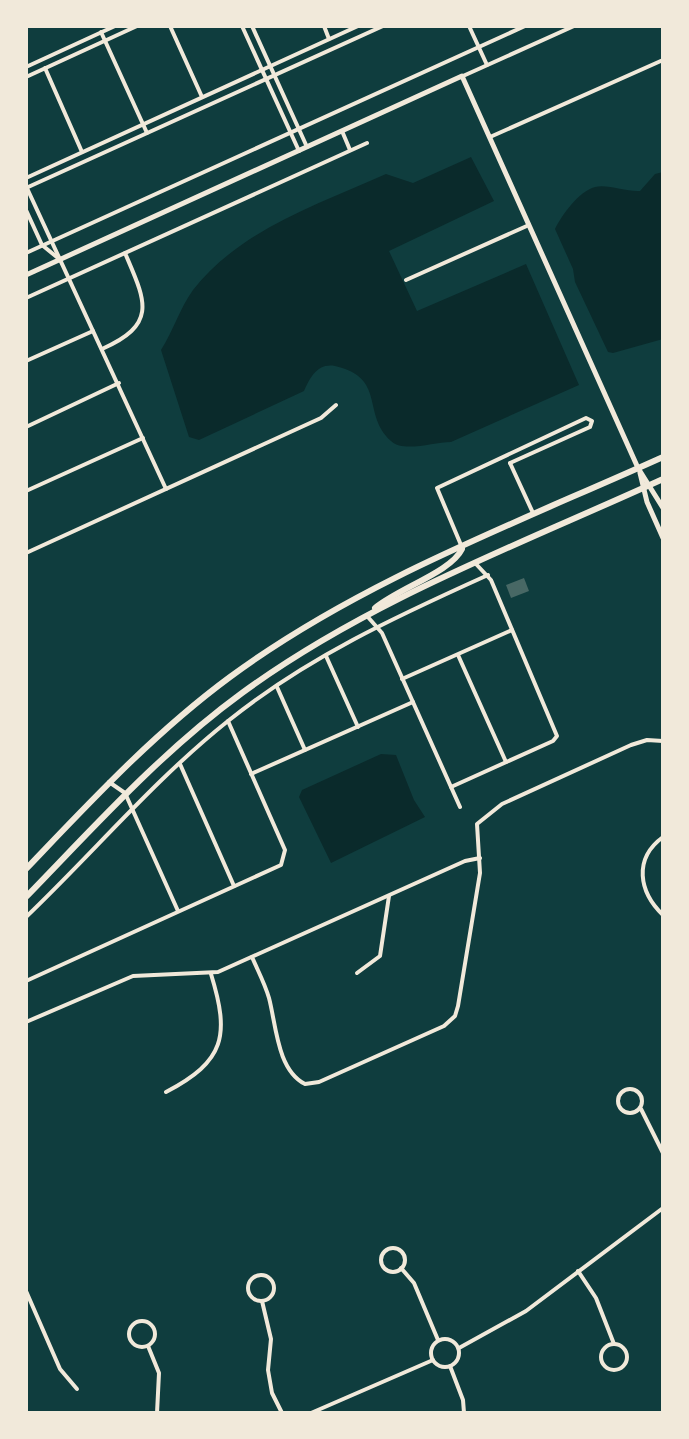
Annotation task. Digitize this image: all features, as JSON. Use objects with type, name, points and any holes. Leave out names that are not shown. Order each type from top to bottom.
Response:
[{"type":"highway","points":[[26,869],[109,782],[194,705],[266,652],[358,598],[663,457]]},
{"type":"highway","points":[[26,897],[125,793],[241,694],[367,616],[663,479]]},
{"type":"highway","points":[[367,616],[396,591],[452,564],[462,549]]},
{"type":"main road","points":[[26,275],[462,76],[638,468],[663,538]]},
{"type":"main road","points":[[646,487],[663,508]]},
{"type":"street","points":[[26,67],[115,26]]},
{"type":"street","points":[[26,77],[137,26]]},
{"type":"street","points":[[170,26],[202,97]]},
{"type":"street","points":[[242,26],[299,151]]},
{"type":"street","points":[[252,26],[307,147]]},
{"type":"street","points":[[324,26],[329,39]]},
{"type":"street","points":[[26,178],[358,26]]},
{"type":"street","points":[[166,489],[26,187],[383,26]]},
{"type":"street","points":[[469,26],[487,65]]},
{"type":"street","points":[[26,253],[525,26]]},
{"type":"street","points":[[462,76],[574,26]]},
{"type":"street","points":[[101,32],[147,133]]},
{"type":"street","points":[[490,137],[663,60]]},
{"type":"street","points":[[45,68],[82,152]]},
{"type":"street","points":[[342,131],[350,150]]},
{"type":"street","points":[[26,298],[367,143]]},
{"type":"street","points":[[26,210],[42,245],[60,260]]},
{"type":"street","points":[[406,280],[529,225]]},
{"type":"street","points":[[102,349],[129,334],[144,315],[144,298],[125,253]]},
{"type":"street","points":[[26,361],[93,331]]},
{"type":"street","points":[[26,427],[119,383]]},
{"type":"street","points":[[26,553],[321,418],[336,405]]},
{"type":"street","points":[[462,549],[437,488],[586,418],[592,421],[590,427],[510,463]]},
{"type":"street","points":[[26,491],[143,438]]},
{"type":"street","points":[[506,455],[534,516]]},
{"type":"street","points":[[451,787],[553,741],[557,736],[488,575],[476,564]]},
{"type":"street","points":[[26,917],[132,808],[228,721],[326,655],[378,626],[488,575]]},
{"type":"street","points":[[367,616],[378,626],[460,807]]},
{"type":"street","points":[[402,679],[512,630]]},
{"type":"street","points":[[326,655],[358,727]]},
{"type":"street","points":[[458,655],[506,762]]},
{"type":"street","points":[[277,686],[305,750]]},
{"type":"street","points":[[251,774],[413,702]]},
{"type":"street","points":[[26,981],[281,865],[285,860],[285,850],[228,721]]},
{"type":"street","points":[[252,957],[269,999],[277,1039],[294,1074],[305,1084],[319,1082],[440,1028],[455,1016],[480,858],[477,824],[508,801],[635,743],[663,741]]},
{"type":"street","points":[[180,763],[234,886]]},
{"type":"street","points":[[109,782],[125,793],[178,911]]},
{"type":"street","points":[[663,837],[648,852],[642,881],[645,895],[663,915]]},
{"type":"street","points":[[26,1022],[124,978],[155,973],[211,974],[465,861],[480,858]]},
{"type":"street","points":[[357,973],[380,956],[389,896]]},
{"type":"street","points":[[166,1092],[199,1072],[220,1045],[221,1013],[211,974]]},
{"type":"street","points":[[641,1107],[626,1112],[618,1103],[619,1095],[625,1090],[637,1090],[642,1096],[641,1107],[663,1153]]},
{"type":"street","points":[[459,1348],[526,1311],[663,1208]]},
{"type":"street","points":[[397,1248],[403,1253],[405,1261],[401,1268],[391,1271],[384,1268],[382,1257],[385,1250],[397,1248]]},
{"type":"street","points":[[401,1268],[414,1283],[438,1341]]},
{"type":"street","points":[[578,1271],[601,1308],[614,1344],[622,1347],[627,1355],[623,1366],[616,1370],[607,1368],[601,1358],[606,1347],[614,1344]]},
{"type":"street","points":[[262,1275],[270,1278],[274,1290],[270,1298],[262,1301],[251,1296],[248,1288],[254,1277],[262,1275]]},
{"type":"street","points":[[26,1291],[60,1369],[77,1389]]},
{"type":"street","points":[[262,1301],[271,1339],[268,1370],[272,1393],[282,1413]]},
{"type":"street","points":[[144,1321],[154,1328],[155,1336],[148,1346],[139,1347],[129,1338],[130,1329],[136,1322],[144,1321]]},
{"type":"street","points":[[438,1341],[452,1341],[459,1348]]},
{"type":"street","points":[[438,1341],[431,1351],[433,1360],[439,1366],[450,1366],[458,1358],[459,1348]]},
{"type":"street","points":[[148,1346],[159,1373],[157,1413]]},
{"type":"street","points":[[311,1413],[433,1360]]},
{"type":"street","points":[[450,1366],[464,1413]]},
{"type":"water","points":[[471,157],[494,201],[389,251],[417,311],[526,264],[579,385],[451,442],[403,446],[391,441],[382,431],[368,388],[361,379],[351,372],[329,366],[315,372],[304,391],[199,440],[189,437],[161,350],[188,297],[212,269],[234,250],[282,221],[386,174],[413,183]]},
{"type":"water","points":[[663,172],[663,339],[608,352],[575,282],[573,269],[555,229],[572,204],[589,189],[606,186],[640,191],[655,174]]},
{"type":"water","points":[[381,754],[396,755],[414,800],[425,817],[331,863],[299,797],[302,790]]},
{"type":"building","points":[[524,578],[529,591],[511,598],[506,585]]}]
